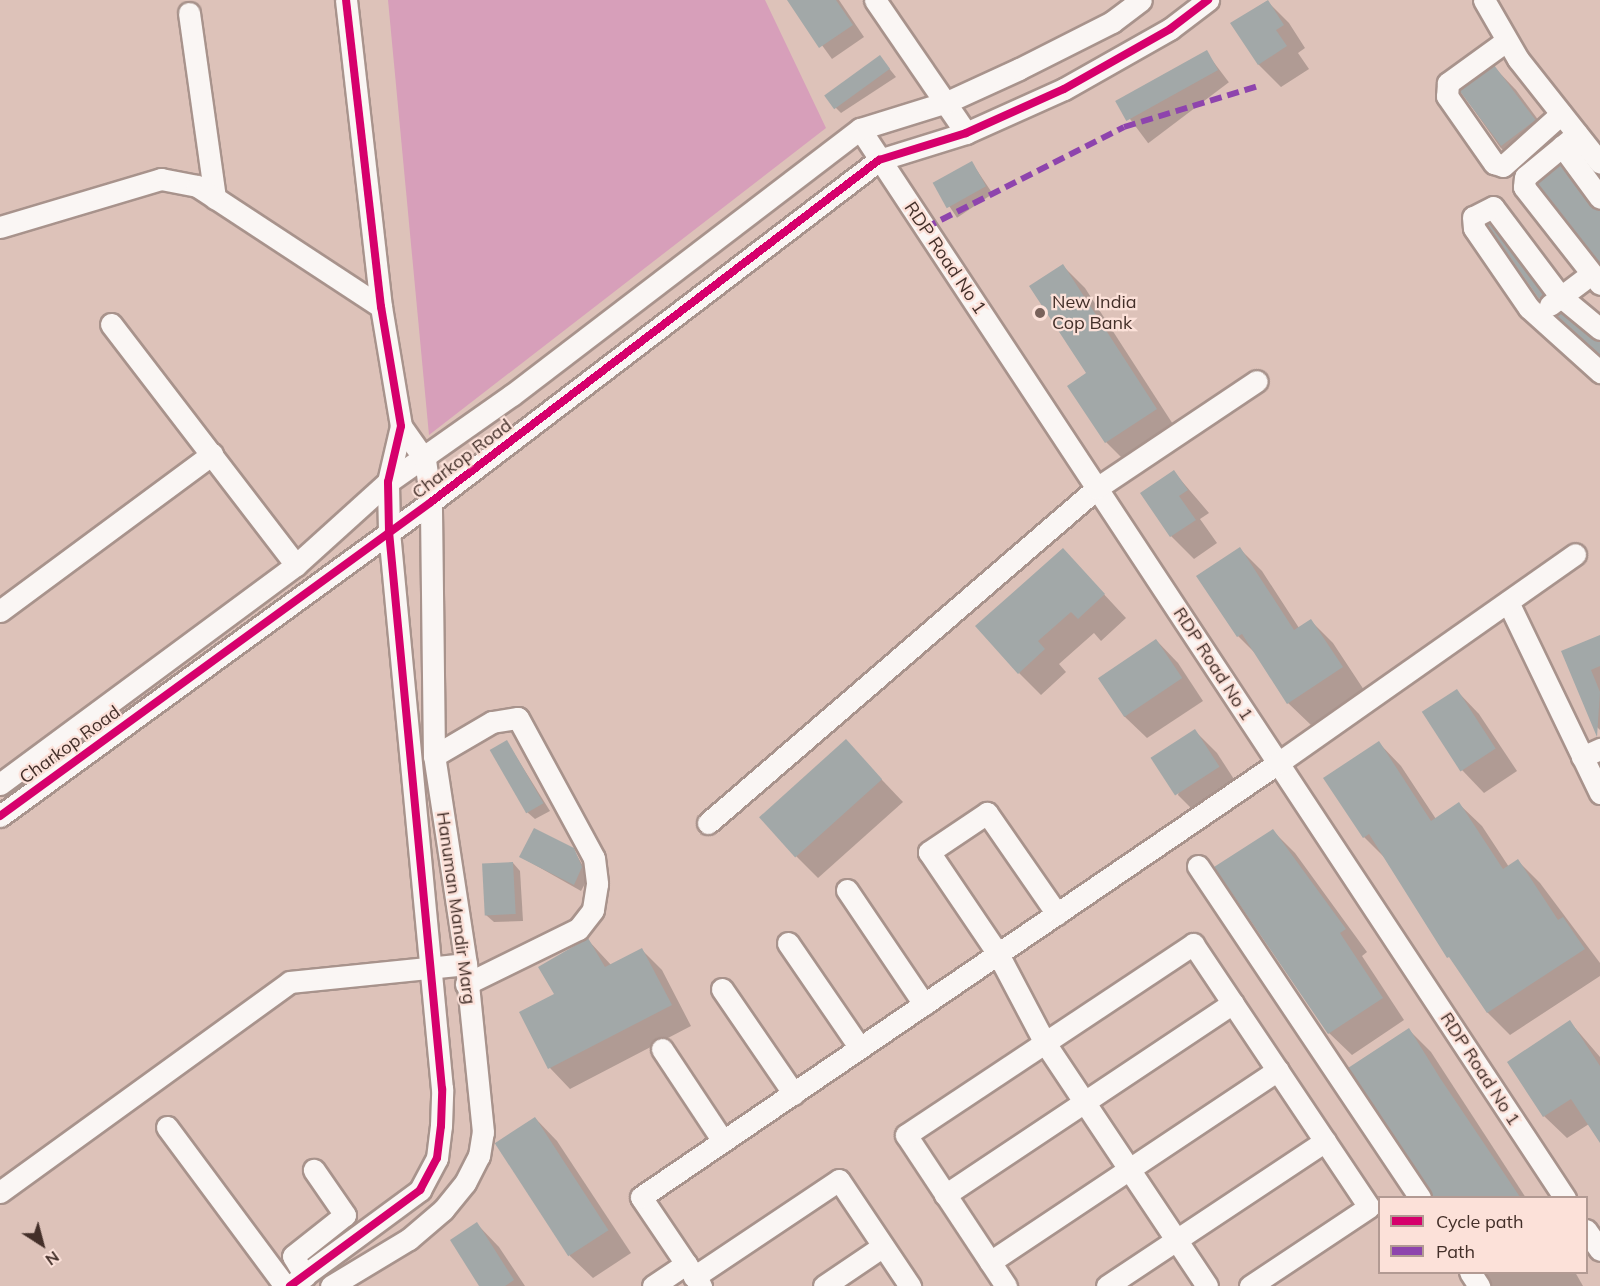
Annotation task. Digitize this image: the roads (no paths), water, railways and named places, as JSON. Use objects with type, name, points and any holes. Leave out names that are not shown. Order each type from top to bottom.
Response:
[{"type":"street","points":[[314,1170],[345,1215],[293,1256],[298,1281],[420,1190],[437,1158],[442,1089],[389,531],[388,482],[400,426],[381,307],[346,0]]},
{"type":"street","points":[[874,0],[947,102],[966,133]]},
{"type":"street","points":[[860,129],[947,102],[1112,22],[1141,0]]},
{"type":"street","points":[[879,160],[966,133],[1064,89],[1170,29],[1208,0]]},
{"type":"street","points":[[1484,0],[1506,41],[1561,114],[1569,140],[1600,198]]},
{"type":"street","points":[[189,14],[215,198]]},
{"type":"street","points":[[1506,41],[1448,83],[1447,96],[1494,163],[1503,166],[1561,114]]},
{"type":"street","name":"RDP Road No 1","points":[[860,129],[1564,1196]]},
{"type":"street","name":"Charkop Road","points":[[0,784],[296,564],[388,482],[425,460],[860,129]]},
{"type":"street","points":[[1569,140],[1600,163]]},
{"type":"street","points":[[1569,140],[1525,177],[1524,187],[1586,279],[1600,293]]},
{"type":"street","name":"Charkop Road","points":[[0,816],[431,502],[879,160]]},
{"type":"street","points":[[0,227],[161,179],[197,186],[381,307]]},
{"type":"street","points":[[1600,329],[1560,296],[1493,207],[1473,217],[1474,228],[1538,316],[1600,372]]},
{"type":"street","points":[[1538,316],[1560,296],[1586,279]]},
{"type":"street","points":[[111,324],[296,564]]},
{"type":"street","points":[[708,823],[1097,488],[1257,381]]},
{"type":"street","points":[[400,426],[425,460]]},
{"type":"street","points":[[0,611],[212,454]]},
{"type":"street","name":"Hanuman Mandir Marg","points":[[331,1286],[409,1239],[443,1210],[465,1184],[479,1156],[483,1132],[466,974],[434,756],[431,502],[425,460]]},
{"type":"street","points":[[694,1276],[641,1197],[1278,763],[1575,554]]},
{"type":"street","points":[[1508,602],[1591,753],[1600,793]]},
{"type":"street","points":[[0,1192],[290,982],[430,968],[466,974],[578,928],[593,910],[597,884],[594,858],[518,718],[492,722],[434,756]]},
{"type":"street","points":[[1057,914],[987,813],[929,852],[998,954],[1045,1042],[1207,1286]]},
{"type":"street","points":[[1198,866],[1419,1196]]},
{"type":"street","points":[[847,890],[924,1004]]},
{"type":"street","points":[[788,943],[860,1048]]},
{"type":"street","points":[[1006,1286],[906,1135],[1193,944],[1369,1207],[1250,1286]]},
{"type":"street","points":[[722,989],[794,1094]]},
{"type":"street","points":[[945,1195],[1233,1003]]},
{"type":"street","points":[[662,1049],[723,1141]]},
{"type":"street","points":[[990,1262],[1278,1070]]},
{"type":"street","points":[[167,1127],[285,1286]]},
{"type":"street","points":[[1107,1286],[1325,1141]]},
{"type":"street","points":[[653,1286],[694,1276],[839,1180],[910,1286]]},
{"type":"street","points":[[1588,1232],[1600,1250]]},
{"type":"street","points":[[824,1286],[884,1246]]},
{"type":"place","name":"New India Cop Bank","points":[[1040,313]]}]
